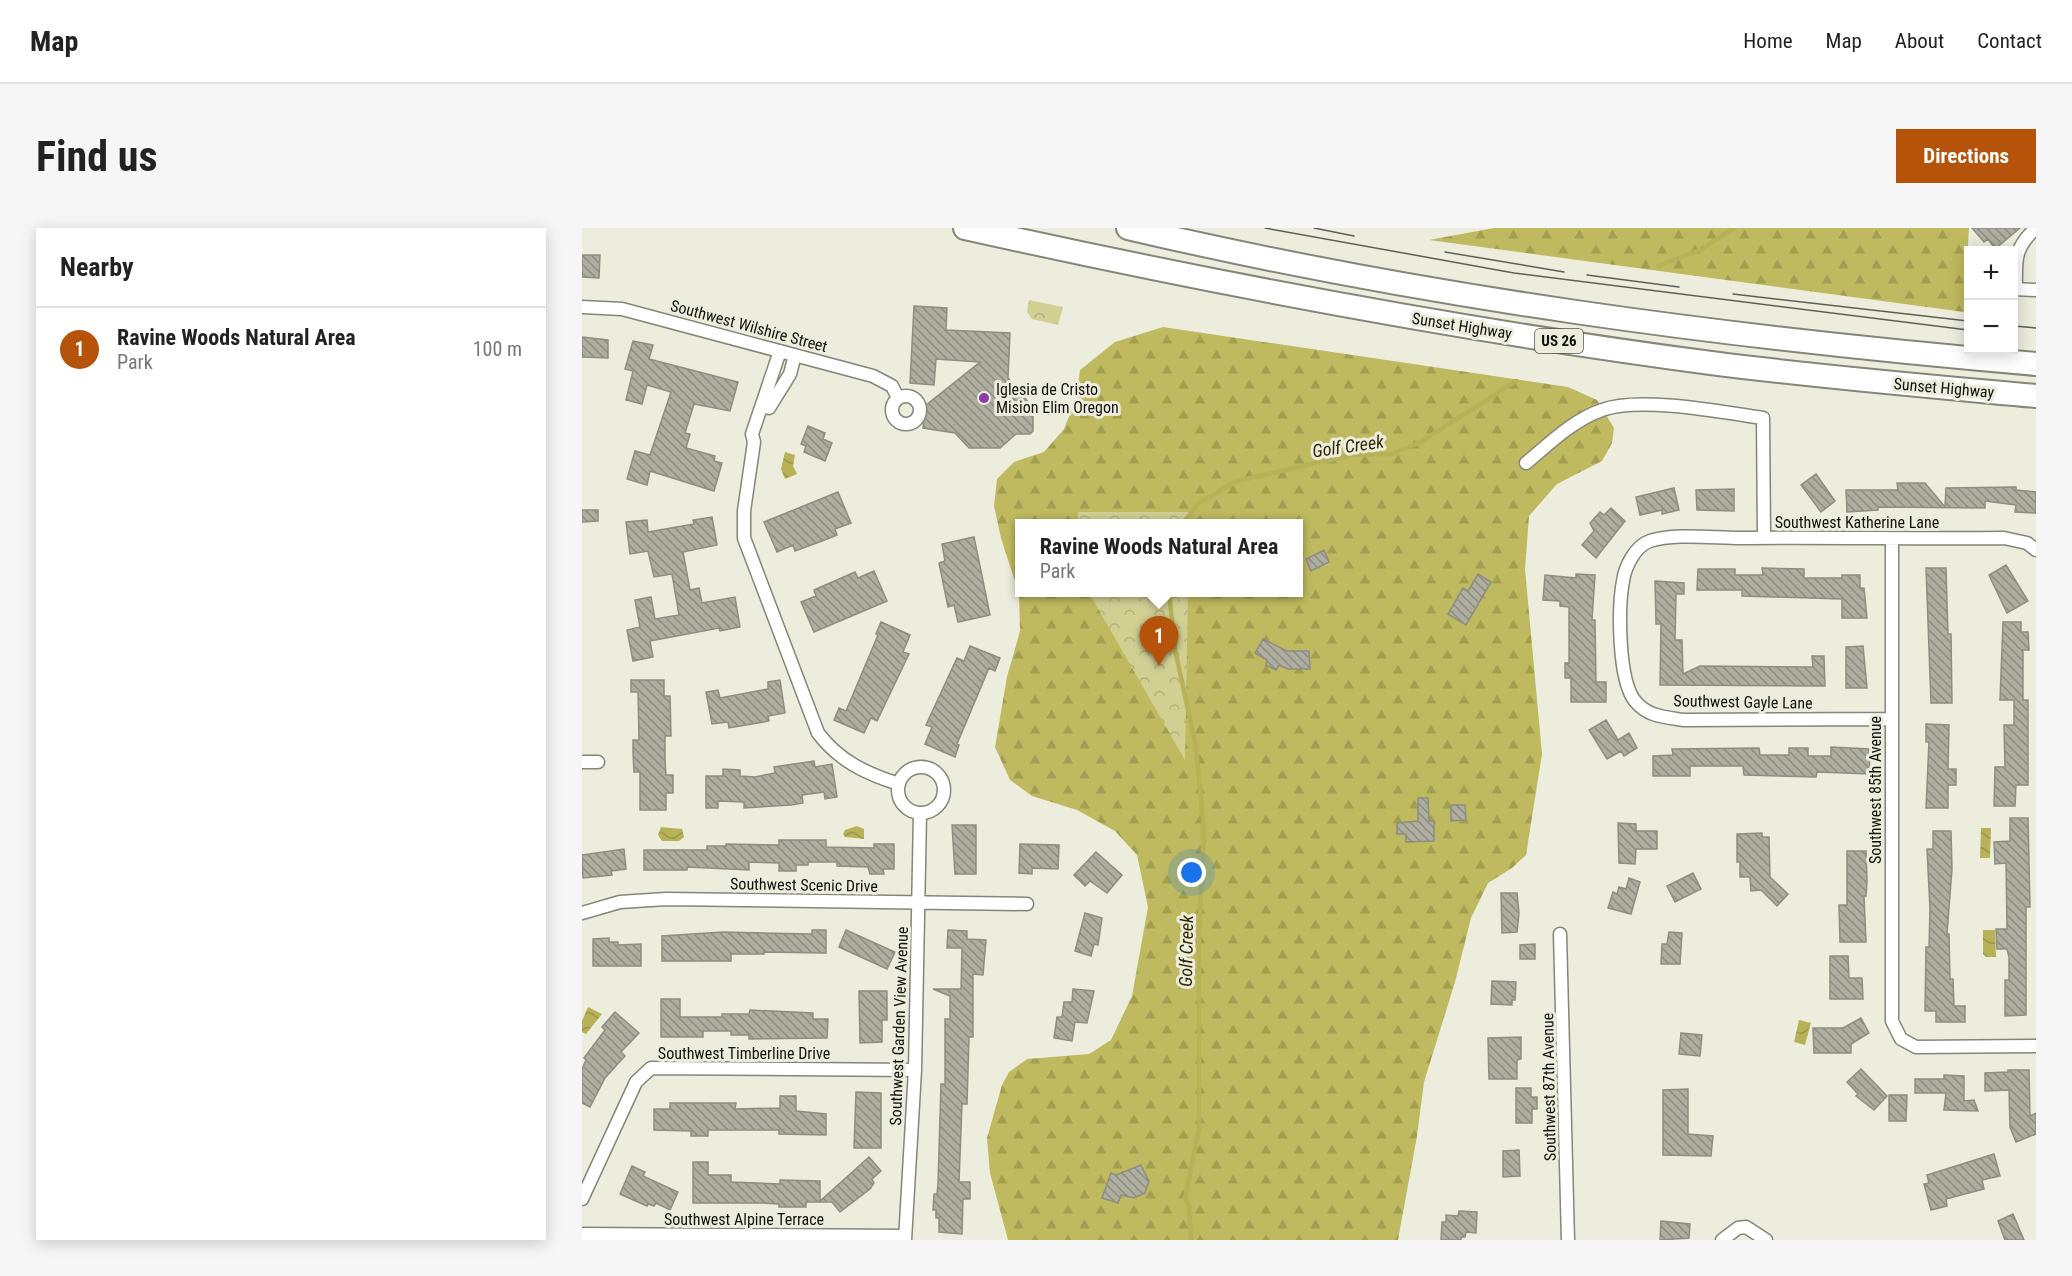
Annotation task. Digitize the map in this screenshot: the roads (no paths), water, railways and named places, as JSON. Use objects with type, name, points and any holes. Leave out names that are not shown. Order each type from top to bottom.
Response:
[{"type":"highway","name":"Sunset Highway","points":[[965,228],[1224,283],[1530,337],[1712,363],[2036,396]]},
{"type":"highway","name":"Sunset Highway","points":[[1128,228],[1222,250],[1529,305],[1795,340],[2036,364]]},
{"type":"street","points":[[2018,258],[2019,248],[2036,228]]},
{"type":"street","points":[[2018,289],[2036,290]]},
{"type":"street","name":"Southwest Wilshire Street","points":[[582,307],[622,309],[884,380],[892,386],[898,398]]},
{"type":"street","points":[[754,442],[752,434],[780,351]]},
{"type":"street","points":[[795,355],[790,374],[771,403],[754,442],[744,511],[744,538],[818,733],[832,750],[869,775],[899,784]]},
{"type":"street","name":"Southwest Katherine Lane","points":[[1526,464],[1582,420],[1601,410],[1618,405],[1643,404],[1763,418],[1764,538],[2004,538],[2027,543],[2036,550]]},
{"type":"street","name":"Southwest Gayle Lane","points":[[1764,538],[1665,538],[1648,542],[1637,550],[1623,581],[1622,602],[1621,667],[1626,685],[1634,700],[1654,716],[1684,720],[1892,719]]},
{"type":"street","name":"Southwest 85th Avenue","points":[[1892,539],[1892,1021],[1901,1039],[1916,1047],[2036,1046]]},
{"type":"street","points":[[582,762],[598,762]]},
{"type":"street","points":[[915,768],[929,769],[941,779],[943,786],[942,800],[931,811],[920,813],[904,805],[900,798],[899,784],[908,772],[915,768]]},
{"type":"street","name":"Southwest Garden View Avenue","points":[[905,1238],[915,1070],[920,813]]},
{"type":"street","name":"Southwest Scenic Drive","points":[[582,913],[620,902],[666,899],[1027,904]]},
{"type":"street","name":"Southwest 87th Avenue","points":[[1560,934],[1568,1240]]},
{"type":"street","name":"Southwest Timberline Drive","points":[[582,1199],[636,1082],[651,1068],[915,1070]]},
{"type":"street","points":[[1722,1240],[1738,1228],[1746,1227],[1766,1240]]},
{"type":"street","name":"Southwest Alpine Terrace","points":[[582,1234],[743,1238],[905,1238]]},
{"type":"water","points":[[785,452],[795,455],[793,466],[797,474],[785,479],[781,469]]},
{"type":"water","points":[[857,826],[864,829],[864,839],[845,837],[843,834],[845,830]]},
{"type":"water","points":[[661,827],[682,829],[684,837],[679,841],[662,841],[658,835]]},
{"type":"water","points":[[1981,828],[1991,828],[1990,858],[1980,858]]},
{"type":"water","points":[[1983,930],[1995,930],[1996,957],[1986,957],[1983,954]]},
{"type":"water","points":[[588,1007],[602,1014],[586,1034],[582,1032],[582,1021]]},
{"type":"water","points":[[1799,1020],[1811,1023],[1805,1045],[1794,1042]]},
{"type":"waterway","name":"Golf Creek","points":[[1658,266],[1700,250],[1734,228]]},
{"type":"waterway","name":"Golf Creek","points":[[1186,519],[1199,503],[1237,481],[1352,455],[1392,454],[1421,442],[1516,381]]},
{"type":"waterway","name":"Golf Creek","points":[[1170,597],[1175,649],[1196,747],[1204,831],[1199,935],[1199,1129],[1185,1199],[1189,1205],[1191,1240]]},
{"type":"tram line","points":[[1265,228],[1514,273],[1964,329]]},
{"type":"tram line","points":[[1314,228],[1354,236]]},
{"type":"tram line","points":[[1445,252],[1564,272]]},
{"type":"tram line","points":[[1587,275],[1679,287]]},
{"type":"tram line","points":[[1733,294],[1964,321]]},
{"type":"tram line","points":[[2018,326],[2036,328]]},
{"type":"place","name":"Iglesia de Cristo Mision Elim Oregon","points":[[984,398]]},
{"type":"place","name":"Ravine Woods Natural Area","points":[[1159,666]]}]
